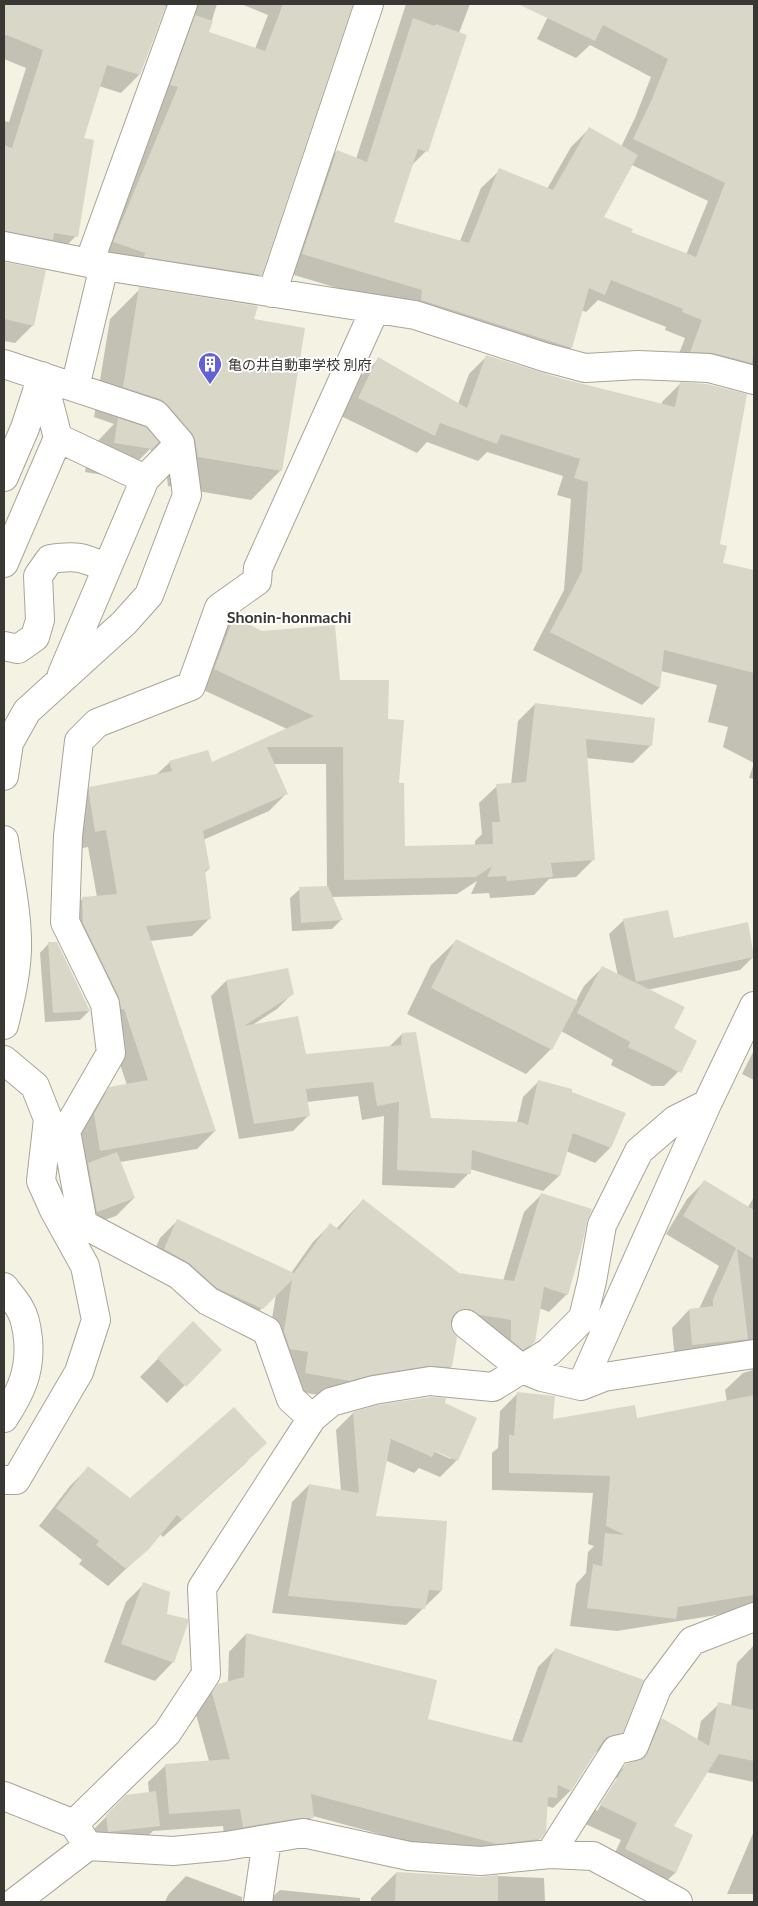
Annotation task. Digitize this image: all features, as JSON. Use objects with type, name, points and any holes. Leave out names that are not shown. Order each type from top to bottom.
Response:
[{"type":"street","points":[[76,387],[97,264],[183,4]]},
{"type":"street","points":[[272,293],[369,4]]},
{"type":"street","points":[[4,246],[97,264],[415,315],[544,357],[585,368],[638,365],[709,368],[754,380]]},
{"type":"street","points":[[312,1418],[291,1399],[268,1331],[208,1301],[179,1275],[83,1224],[66,1131],[111,1052],[106,1004],[65,922],[68,836],[79,741],[97,723],[190,686],[219,608],[257,582],[258,568],[376,309]]},
{"type":"street","points":[[4,364],[155,414],[180,444],[187,495],[149,595],[124,623],[27,711],[9,743],[4,776]]},
{"type":"street","points":[[4,563],[58,438],[42,376]]},
{"type":"street","points":[[7,460],[25,428],[42,376]]},
{"type":"street","points":[[58,438],[145,480]]},
{"type":"street","points":[[58,682],[145,480],[180,444]]},
{"type":"street","points":[[4,646],[18,649],[35,637],[40,620],[38,576],[50,559],[71,556],[86,559],[107,568]]},
{"type":"street","points":[[4,840],[17,950],[13,988],[4,1020]]},
{"type":"street","points":[[581,1386],[707,1104],[754,1006]]},
{"type":"street","points":[[4,1060],[35,1086],[48,1119],[41,1181],[54,1210],[85,1266],[96,1320],[79,1372],[16,1480],[4,1480]]},
{"type":"street","points":[[15,1902],[81,1835],[167,1733],[206,1674],[202,1588],[312,1418],[331,1402],[374,1390],[430,1381],[492,1387],[549,1352],[583,1318],[602,1226],[639,1151],[675,1120],[707,1104]]},
{"type":"street","points":[[4,1287],[21,1310],[27,1330],[30,1356],[25,1378],[17,1398],[4,1418]]},
{"type":"street","points":[[466,1324],[522,1370],[581,1386],[604,1376],[754,1354]]},
{"type":"street","points":[[550,1854],[616,1750],[634,1746],[657,1688],[692,1641],[754,1617]]},
{"type":"street","points":[[4,1796],[81,1835],[173,1850],[267,1840],[303,1833],[409,1856],[481,1861],[550,1854],[593,1856],[678,1902]]},
{"type":"street","points":[[258,1902],[267,1840]]},
{"type":"building","points":[[4,4],[160,4],[166,6],[140,75],[107,65],[84,138],[94,140],[78,237],[54,233],[53,240],[4,231],[4,145],[12,148],[43,50],[4,34]]},
{"type":"building","points":[[283,4],[353,4],[262,275],[144,257],[145,253],[113,242],[178,87],[170,85],[195,15],[213,21],[209,32],[265,51]]},
{"type":"building","points":[[518,4],[754,4],[754,350],[752,363],[713,353],[690,352],[702,320],[682,312],[683,309],[611,280],[605,295],[589,288],[572,348],[421,300],[422,290],[302,254],[337,150],[367,162],[413,18],[467,35],[428,152],[418,149],[394,222],[469,243],[499,168],[553,190],[589,127],[638,155],[604,217],[633,229],[631,232],[696,257],[725,183],[633,139],[668,59],[603,25],[595,41]]},
{"type":"building","points":[[4,262],[46,270],[34,326],[4,319]]},
{"type":"building","name":"亀の井自動車学校 別府","points":[[139,287],[258,306],[254,319],[305,328],[282,471],[198,457],[192,433],[167,404],[160,399],[123,387]]},
{"type":"building","points":[[486,355],[563,379],[675,407],[680,382],[707,384],[747,394],[720,544],[727,546],[723,563],[754,570],[754,673],[664,650],[660,688],[550,632],[582,571],[588,482],[574,478],[580,459],[501,434],[497,444],[440,423],[435,436],[358,398],[378,357],[467,408]]},
{"type":"building","points":[[118,418],[146,427],[159,442],[152,449],[114,443]]},
{"type":"building","points":[[234,617],[262,631],[335,625],[340,680],[389,680],[388,719],[404,720],[399,783],[404,783],[405,846],[493,844],[492,822],[500,822],[496,784],[526,782],[535,703],[655,718],[652,746],[586,739],[595,860],[551,863],[553,877],[507,881],[506,876],[487,877],[492,866],[476,877],[344,880],[343,747],[267,747],[288,794],[203,831],[210,869],[205,870],[211,919],[146,926],[216,1131],[100,1151],[94,1114],[109,1087],[148,1080],[124,1009],[121,1009],[119,997],[83,923],[82,897],[117,894],[106,830],[95,832],[89,787],[172,771],[169,761],[208,750],[212,762],[314,716],[214,669]]},
{"type":"building","points":[[328,886],[343,920],[301,923],[299,887]]},
{"type":"building","points":[[668,910],[674,938],[748,922],[754,957],[636,982],[623,919]]},
{"type":"building","points":[[456,939],[578,1001],[552,1050],[431,988]]},
{"type":"building","points":[[48,942],[57,942],[90,1011],[53,1013]]},
{"type":"building","points":[[602,966],[685,1007],[674,1028],[697,1041],[681,1073],[628,1047],[630,1042],[577,1013]]},
{"type":"building","points":[[288,968],[294,994],[244,1026],[298,1016],[306,1054],[401,1045],[402,1033],[416,1032],[431,1118],[521,1122],[528,1125],[538,1080],[572,1089],[572,1092],[626,1113],[611,1148],[573,1133],[560,1176],[472,1150],[471,1174],[397,1170],[399,1102],[377,1106],[373,1082],[306,1089],[310,1116],[254,1124],[226,980]]},
{"type":"building","points":[[117,1152],[135,1198],[97,1212],[88,1163]]},
{"type":"building","points":[[704,1180],[754,1210],[754,1259],[737,1249],[748,1339],[692,1345],[689,1309],[713,1306],[713,1299],[736,1248],[683,1216]]},
{"type":"building","points":[[541,1193],[592,1209],[568,1295],[544,1287],[535,1342],[523,1350],[511,1340],[511,1320],[480,1315],[469,1309],[460,1310],[454,1315],[451,1322],[452,1330],[457,1337],[452,1367],[428,1366],[371,1375],[350,1381],[305,1373],[308,1352],[290,1349],[284,1331],[292,1280],[263,1309],[217,1288],[189,1263],[164,1249],[177,1219],[294,1273],[330,1223],[339,1230],[363,1199],[459,1273],[514,1281]]},
{"type":"building","points":[[193,1321],[222,1350],[186,1387],[157,1358]]},
{"type":"building","points":[[517,1392],[555,1396],[553,1419],[635,1405],[637,1418],[754,1395],[754,1595],[678,1607],[676,1619],[587,1608],[593,1564],[602,1566],[605,1533],[625,1535],[606,1526],[610,1476],[509,1473],[509,1434],[514,1436]]},
{"type":"building","points":[[431,1397],[446,1398],[445,1403],[477,1418],[458,1461],[435,1451],[432,1457],[391,1439],[376,1516],[447,1521],[442,1591],[429,1590],[425,1609],[288,1596],[309,1484],[359,1493],[353,1412],[377,1405]]},
{"type":"building","points":[[234,1407],[267,1443],[182,1520],[177,1515],[149,1549],[126,1569],[96,1545],[99,1541],[56,1508],[88,1466],[130,1498]]},
{"type":"building","points":[[143,1582],[170,1592],[167,1614],[188,1619],[174,1663],[121,1644]]},
{"type":"building","points":[[246,1633],[437,1680],[428,1719],[522,1743],[555,1648],[644,1680],[623,1733],[607,1737],[603,1741],[571,1791],[558,1785],[557,1798],[548,1797],[546,1832],[541,1839],[497,1844],[311,1794],[314,1818],[300,1818],[243,1827],[240,1809],[169,1814],[165,1764],[230,1759],[212,1693],[218,1684],[244,1677]]},
{"type":"building","points":[[718,1702],[754,1710],[754,1761],[719,1754],[674,1826],[693,1835],[676,1873],[625,1849],[637,1823],[600,1805],[626,1764],[644,1758],[662,1718],[709,1746]]},
{"type":"building","points":[[156,1791],[160,1826],[108,1832],[106,1815],[126,1795]]},
{"type":"building","points":[[396,1872],[480,1877],[498,1875],[498,1902],[395,1902]]},
{"type":"place","name":"亀の井自動車学校 別府","points":[[210,385]]},
{"type":"district","name":"Shonin-honmachi","points":[[289,616]]}]
